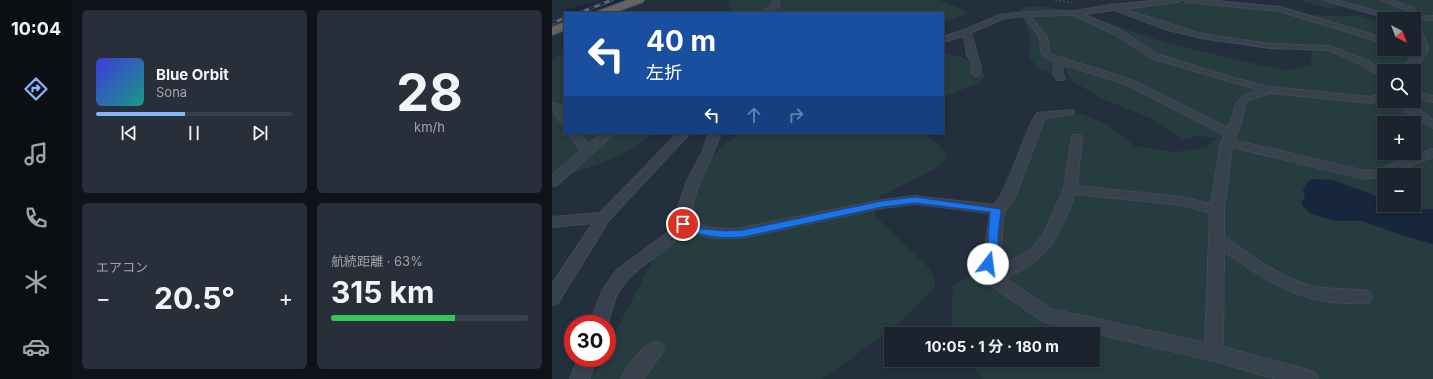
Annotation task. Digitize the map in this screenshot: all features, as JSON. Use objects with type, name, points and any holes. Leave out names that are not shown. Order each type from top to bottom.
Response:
[{"type":"highway","points":[[605,12],[639,0]]},
{"type":"highway","points":[[552,31],[564,26]]},
{"type":"street","points":[[766,12],[777,5],[776,0]]},
{"type":"street","points":[[944,40],[966,33],[1000,17],[1025,14],[1075,13],[1111,7],[1178,0]]},
{"type":"street","points":[[1186,0],[1280,9],[1377,39]]},
{"type":"street","points":[[1268,8],[1280,0]]},
{"type":"street","points":[[1327,0],[1377,13]]},
{"type":"street","points":[[1384,0],[1410,8],[1413,10],[1412,12]]},
{"type":"street","points":[[1111,7],[1171,28],[1202,36],[1238,40],[1270,46],[1330,48],[1364,63],[1377,71]]},
{"type":"street","points":[[1075,13],[1119,33],[1154,56],[1220,77],[1269,90],[1371,100],[1377,98]]},
{"type":"street","points":[[1025,14],[1043,38],[1044,50],[1047,56],[1058,61],[1114,76],[1131,83],[1229,138],[1365,175],[1379,173],[1433,154]]},
{"type":"street","points":[[1421,19],[1433,18]]},
{"type":"street","points":[[966,33],[970,37],[971,58],[977,65],[976,73]]},
{"type":"street","points":[[1411,64],[1420,57],[1423,52],[1424,47],[1421,39]]},
{"type":"street","points":[[1058,61],[1058,74],[1060,78]]},
{"type":"street","points":[[1214,353],[1217,210],[1229,138],[1240,105],[1245,98],[1269,90]]},
{"type":"street","points":[[1421,96],[1433,99]]},
{"type":"street","points":[[552,106],[556,107],[564,119]]},
{"type":"street","points":[[1409,108],[1433,124]]},
{"type":"street","points":[[1069,112],[1041,115],[1023,156],[1020,170],[1008,198],[997,211],[993,235],[992,257],[982,271],[984,276],[992,277],[1047,315],[1214,353],[1308,379]]},
{"type":"street","points":[[575,134],[587,151]]},
{"type":"street","points":[[552,182],[608,134]]},
{"type":"street","points":[[552,298],[604,217],[683,134]]},
{"type":"street","points":[[602,315],[610,291],[623,274],[635,263],[672,237],[683,224],[684,210],[693,181],[708,153],[715,134]]},
{"type":"street","points":[[992,277],[1015,267],[1040,249],[1053,230],[1070,189],[1076,137]]},
{"type":"street","points":[[1070,189],[1182,201],[1217,210]]},
{"type":"street","points":[[683,224],[702,232],[727,235],[743,234],[882,204],[915,200],[997,211]]},
{"type":"street","points":[[552,222],[604,217]]},
{"type":"street","points":[[1217,239],[1251,264],[1295,286],[1323,295],[1364,297]]},
{"type":"street","points":[[631,379],[655,350]]},
{"type":"street","points":[[580,379],[584,367]]},
{"type":"green space","points":[[728,0],[939,0],[966,11],[967,14],[944,22],[944,12],[731,12]]},
{"type":"green space","points":[[1298,0],[1433,0],[1433,19],[1421,17],[1421,12],[1377,13],[1362,8],[1341,6],[1330,9]]},
{"type":"green space","points":[[1193,2],[1325,16],[1358,16],[1377,22],[1377,56],[1421,56],[1421,34],[1423,34],[1421,23],[1433,20],[1433,214],[1359,216],[1433,241],[1433,379],[983,379],[972,367],[1100,367],[1100,327],[951,327],[953,285],[998,263],[1000,193],[1034,116],[1059,111],[1082,114],[1107,124],[1135,146],[1175,152],[1207,147],[1216,138],[1197,136],[1182,140],[1152,119],[1100,98],[1071,80],[1063,66],[1053,63],[1050,72],[1041,71],[1028,56],[1031,40],[1025,23],[1032,14],[1020,10],[1026,7],[1038,6],[1072,11],[1170,44],[1287,71],[1311,64],[1312,49],[1282,49],[1189,35],[1114,9],[1165,3]]},
{"type":"green space","points":[[564,53],[564,134],[652,134],[630,149],[606,162],[580,171],[552,178],[552,60]]},
{"type":"green space","points":[[944,53],[961,57],[982,71],[986,75],[978,83],[944,97]]},
{"type":"green space","points":[[739,134],[925,134],[941,147],[944,151],[946,159],[935,169],[879,197],[875,204],[875,216],[929,268],[935,279],[935,287],[893,327],[884,327],[884,335],[822,379],[592,379],[598,367],[616,367],[616,331],[693,183],[721,147]]},
{"type":"water","points":[[1313,179],[1333,180],[1377,196],[1377,212],[1421,212],[1421,209],[1433,209],[1433,244],[1395,233],[1363,221],[1336,221],[1311,214],[1303,207],[1301,202],[1305,198],[1303,190],[1308,181]]},
{"type":"waterway","points":[[573,12],[590,6],[622,0]]},
{"type":"railway","points":[[582,12],[612,0]]},
{"type":"railway","points":[[552,23],[564,18]]},
{"type":"route","points":[[683,224],[702,232],[727,235],[743,234],[882,204],[915,200],[991,209],[997,211],[993,235],[992,257],[988,264]]}]
